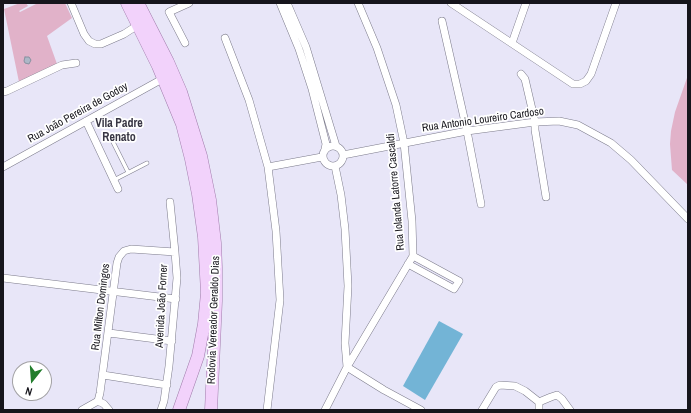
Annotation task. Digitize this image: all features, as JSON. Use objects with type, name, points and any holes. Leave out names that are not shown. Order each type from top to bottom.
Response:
[{"type":"main road","name":"Rodovia Vereador Geraldo Dias","points":[[127,3],[164,78],[182,124],[198,194],[206,261],[206,300],[202,337],[190,380],[179,410]]},
{"type":"main road","name":"Rodovia Vereador Geraldo Dias","points":[[138,3],[168,62],[181,92],[201,156],[210,200],[215,243],[216,280],[211,410]]},
{"type":"street","points":[[71,3],[84,34],[89,41],[94,44],[101,44],[124,34],[138,25]]},
{"type":"street","points":[[185,43],[169,12],[189,3]]},
{"type":"street","points":[[280,3],[299,49],[312,88],[326,144],[322,157]]},
{"type":"street","points":[[287,3],[306,47],[336,146],[341,150],[343,155],[340,163],[335,166],[327,164],[322,157]]},
{"type":"street","name":"Rua Iolanda Latorre Cascaldi","points":[[325,410],[347,367],[413,256],[412,221],[404,143],[396,105],[380,56],[358,3]]},
{"type":"street","points":[[451,3],[573,84],[580,84],[586,81],[591,74],[616,3]]},
{"type":"street","points":[[512,43],[526,3]]},
{"type":"street","points":[[442,21],[467,132],[481,204]]},
{"type":"street","points":[[225,38],[249,100],[268,167],[276,231],[280,300],[267,410]]},
{"type":"street","points":[[3,92],[62,65],[76,63]]},
{"type":"street","points":[[521,74],[525,79],[535,122],[546,197]]},
{"type":"street","name":"Rua João Pereira de Godoy","points":[[3,167],[164,78]]},
{"type":"street","points":[[86,121],[118,189]]},
{"type":"street","name":"Rua Antonio Loureiro Cardoso","points":[[343,155],[467,132],[535,122],[559,121],[578,125],[611,143],[631,160],[688,219]]},
{"type":"street","points":[[325,149],[330,146],[336,146]]},
{"type":"street","points":[[268,167],[322,157]]},
{"type":"street","points":[[335,166],[341,195],[345,229],[348,286],[345,343],[347,367],[384,390],[421,410]]},
{"type":"street","name":"Avenida João Forner","points":[[161,410],[167,385],[177,278],[170,202]]},
{"type":"street","name":"Rua Milton Domingos","points":[[98,401],[119,257],[124,251],[131,249],[175,252]]},
{"type":"street","points":[[408,264],[454,289],[459,281],[413,256]]},
{"type":"street","points":[[3,278],[176,299]]},
{"type":"street","points":[[109,333],[172,341]]},
{"type":"street","points":[[103,375],[167,385]]},
{"type":"street","points":[[482,410],[496,387],[500,384],[515,386],[525,390],[539,406],[551,396],[557,395],[570,410]]},
{"type":"street","points":[[82,410],[98,401],[104,404],[109,410]]},
{"type":"lane","points":[[113,142],[128,172]]},
{"type":"lane","points":[[114,180],[147,162]]},
{"type":"shaded area","points":[[20,3],[26,3],[28,6],[19,11],[20,12],[38,3],[65,3],[72,18],[47,36],[57,64],[19,82],[4,9]]},
{"type":"shaded area","points":[[688,75],[688,185],[672,170],[670,144],[675,112]]},
{"type":"water","points":[[439,321],[463,334],[425,400],[403,386]]},
{"type":"building","points":[[25,57],[29,57],[31,60],[29,64],[25,63]]},
{"type":"district","name":"Vila Padre Renato","points":[[119,131]]}]
